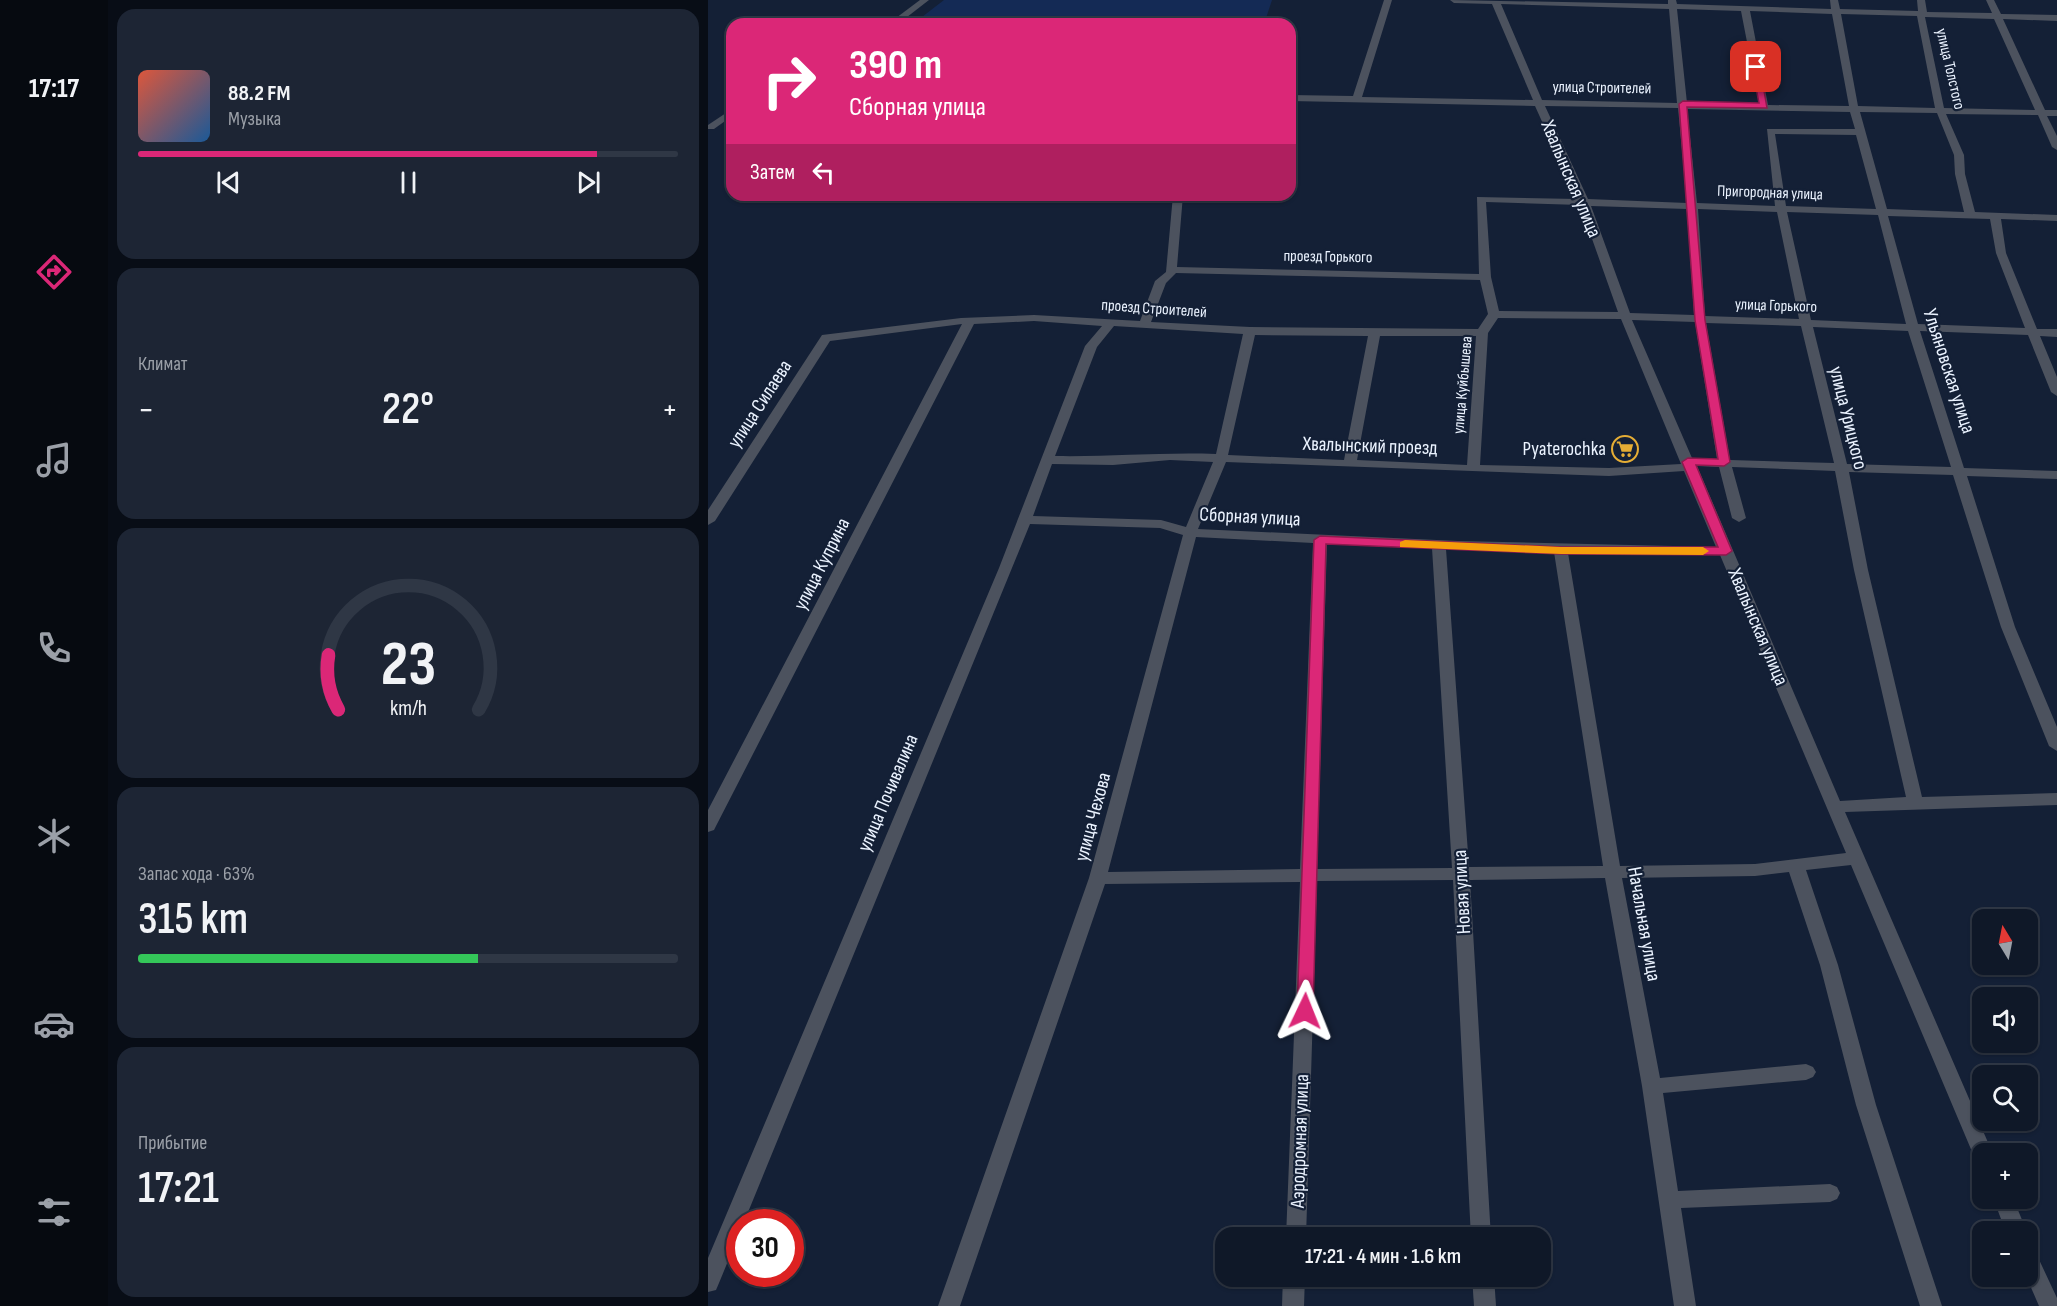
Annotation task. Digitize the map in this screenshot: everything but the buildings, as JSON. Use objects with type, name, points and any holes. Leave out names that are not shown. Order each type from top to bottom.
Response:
[{"type":"street","points":[[900,18],[925,0]]},
{"type":"street","points":[[1357,98],[1388,0]]},
{"type":"street","points":[[1454,0],[1672,3],[1745,8],[1836,5],[1923,13],[2057,18]]},
{"type":"street","name":"улица Толстого","points":[[1921,0],[1923,13],[1921,16],[1940,110],[1959,155],[1960,174],[1970,215]]},
{"type":"street","points":[[1990,0],[2057,147]]},
{"type":"street","name":"Хвалынская улица","points":[[1495,1],[1584,202],[1625,316],[1978,1143]]},
{"type":"street","points":[[1672,3],[1692,204],[1700,320],[1724,462],[1739,518]]},
{"type":"street","name":"Ульяновская улица","points":[[1836,5],[1854,108],[1913,327],[2008,627],[2057,746]]},
{"type":"street","points":[[1745,8],[1764,106]]},
{"type":"street","name":"улица Строителей","points":[[1296,98],[2057,113]]},
{"type":"street","points":[[709,126],[726,116]]},
{"type":"street","points":[[709,126],[726,127]]},
{"type":"street","name":"улица Урицкого","points":[[1862,132],[1770,131],[1781,208],[1806,324],[1841,466],[1861,570],[1915,802]]},
{"type":"street","name":"Пригородная улица","points":[[1481,199],[1692,204],[2057,218]]},
{"type":"street","name":"улица Куйбышева","points":[[1473,469],[1482,333],[1494,314],[1485,277],[1481,199]]},
{"type":"street","points":[[1144,326],[1161,281],[1172,270],[1178,201]]},
{"type":"street","points":[[1995,216],[2001,253],[2057,392]]},
{"type":"street","name":"проезд Горького","points":[[1172,270],[1485,277]]},
{"type":"street","name":"улица Горького","points":[[1494,314],[1625,316],[2057,333]]},
{"type":"street","name":"проезд Строителей","points":[[826,338],[970,321],[1034,318],[1250,331],[1482,333]]},
{"type":"street","name":"улица Куприна","points":[[708,826],[970,321]]},
{"type":"street","name":"улица Почивалина","points":[[708,1283],[1025,520],[1091,346],[1111,322]]},
{"type":"street","name":"улица Чехова","points":[[949,1306],[1098,878],[1190,533],[1221,459],[1250,331]]},
{"type":"street","points":[[1350,464],[1375,332]]},
{"type":"street","name":"улица Силаева","points":[[708,521],[826,338]]},
{"type":"street","name":"Хвалынский проезд","points":[[1048,460],[1113,461],[1170,456],[1473,469],[1608,472],[1724,462],[2057,475]]},
{"type":"street","name":"Сборная улица","points":[[1025,520],[1161,525],[1190,533],[1439,546],[1561,550],[1726,551]]},
{"type":"street","name":"Аэродромная улица","points":[[1296,1227],[1320,540]]},
{"type":"street","name":"Новая улица","points":[[1439,546],[1461,872],[1480,1227]]},
{"type":"street","name":"Начальная улица","points":[[1561,550],[1611,871],[1652,1086],[1685,1306]]},
{"type":"street","points":[[1834,807],[1915,802],[2057,799]]},
{"type":"street","points":[[1098,878],[1796,867],[1855,858]]},
{"type":"street","points":[[1796,867],[1829,965],[1866,1105],[1931,1306]]},
{"type":"street","points":[[1652,1086],[1806,1072]]},
{"type":"street","points":[[1668,1200],[1830,1193]]},
{"type":"street","points":[[2038,1279],[2050,1306]]},
{"type":"street","points":[[1293,1306],[1294,1287]]},
{"type":"street","points":[[1484,1287],[1485,1306]]},
{"type":"shaded area","points":[[944,0],[1272,0],[1266,18],[921,18]]},
{"type":"slow traffic","points":[[1405,544],[1561,550],[1703,551]]},
{"type":"place","name":"Pyaterochka","points":[[1625,449]]},
{"type":"route","points":[[1305,1011],[1320,540],[1561,550],[1726,551],[1688,462],[1724,462],[1700,320],[1683,104],[1764,106],[1756,67]]}]
